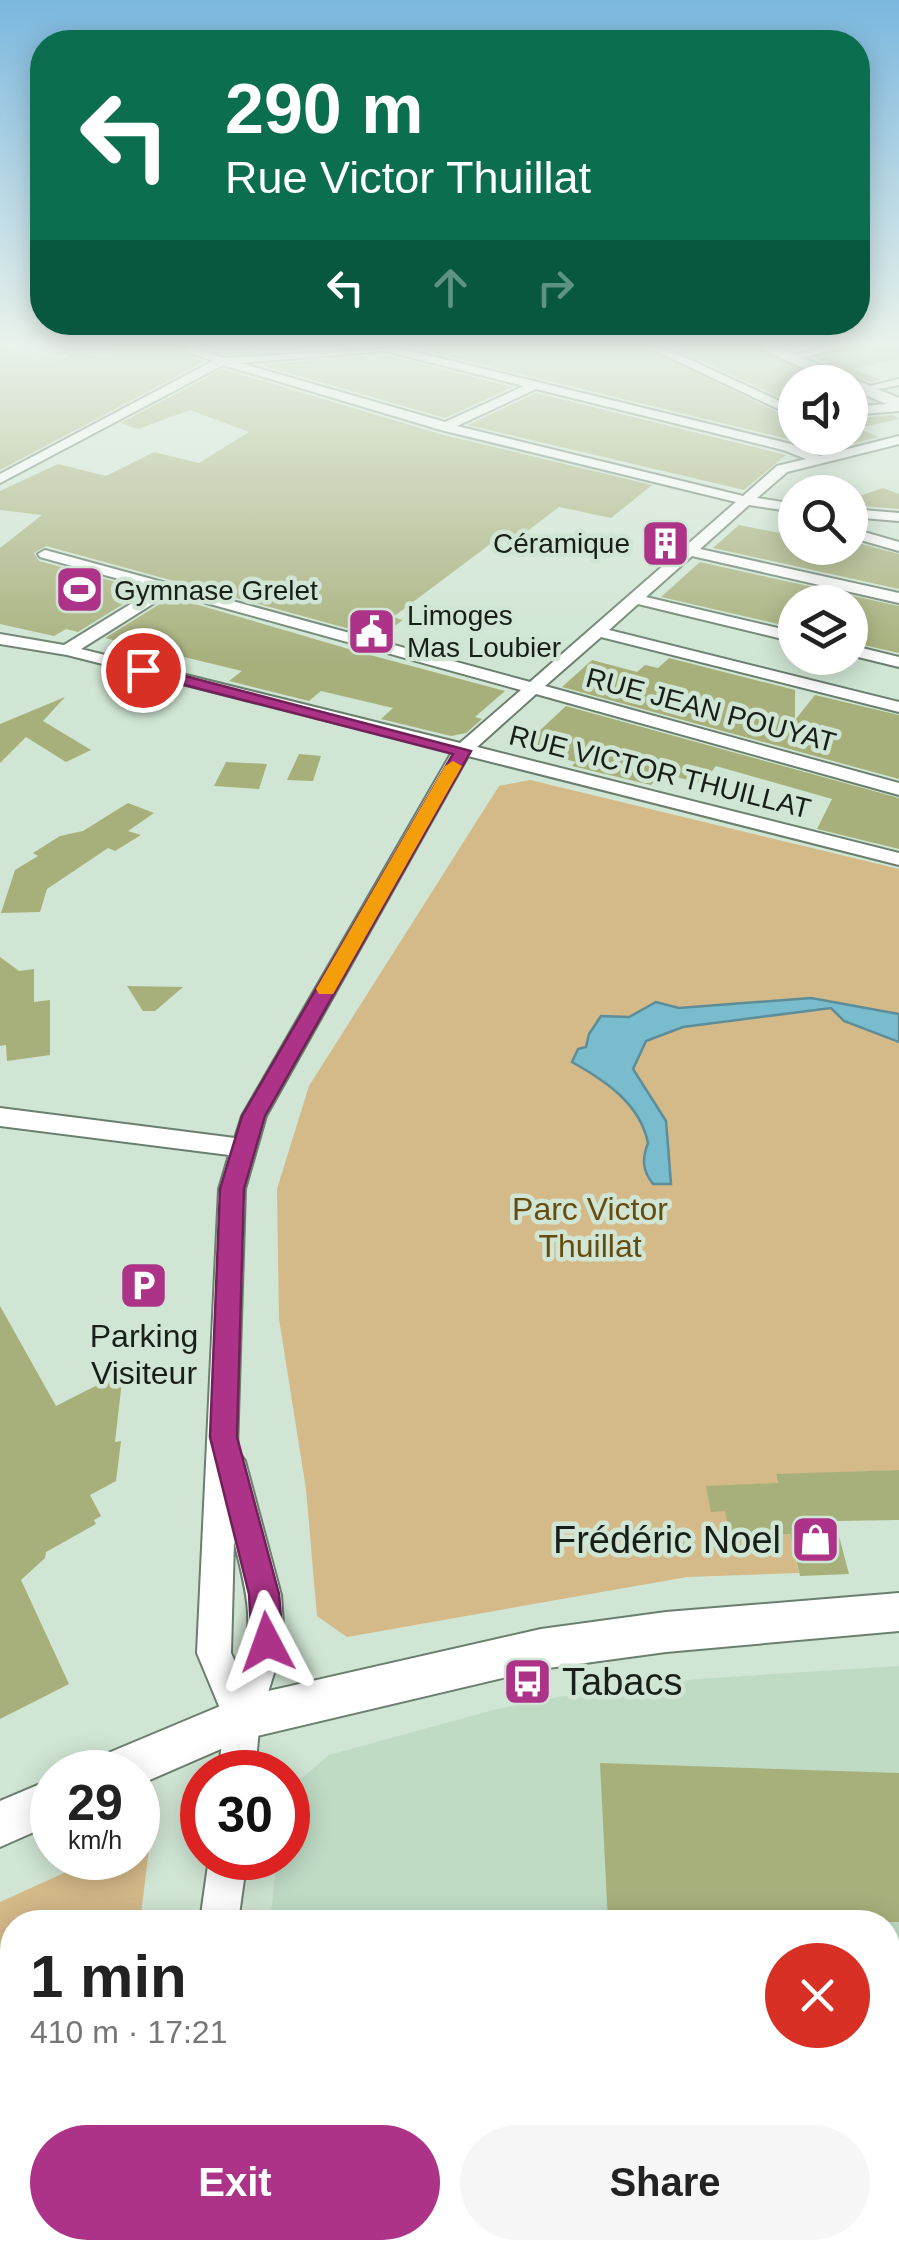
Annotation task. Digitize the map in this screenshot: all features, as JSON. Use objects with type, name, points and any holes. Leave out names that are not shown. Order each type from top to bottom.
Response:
[{"type":"street","points":[[0,479],[45,453]]},
{"type":"street","points":[[554,453],[778,505]]},
{"type":"street","points":[[803,453],[816,459]]},
{"type":"street","points":[[242,1718],[214,1653],[232,1189],[254,1116],[462,751],[782,469],[841,453]]},
{"type":"street","points":[[868,515],[899,518]]},
{"type":"street","points":[[868,538],[899,547]]},
{"type":"street","points":[[686,550],[899,598]]},
{"type":"street","name":"RUE JEAN POUYAT","points":[[45,554],[899,790]]},
{"type":"street","points":[[68,650],[166,589]]},
{"type":"street","points":[[632,598],[778,633]]},
{"type":"street","points":[[596,631],[899,707]]},
{"type":"street","name":"RUE VICTOR THUILLAT","points":[[0,639],[68,650],[899,860]]},
{"type":"street","points":[[868,654],[899,662]]},
{"type":"street","points":[[0,1116],[244,1148]]},
{"type":"street","points":[[224,1437],[264,1594],[267,1642],[242,1718],[238,1750]]},
{"type":"street","points":[[160,1754],[242,1718],[541,1648],[666,1632],[899,1612]]},
{"type":"street","points":[[0,1824],[30,1811]]},
{"type":"street","points":[[221,1910],[225,1880]]},
{"type":"shaded area","points":[[899,1666],[899,1910],[271,1910],[275,1880],[310,1880],[310,1771],[329,1755],[497,1709],[698,1679]]},
{"type":"green space","name":"Parc Victor Thuillat","points":[[530,780],[899,869],[899,1470],[776,1475],[799,1573],[687,1577],[347,1637],[317,1616],[306,1489],[279,1319],[277,1189],[309,1086],[499,786]]},
{"type":"green space","points":[[48,1880],[145,1880],[141,1910],[0,1910],[0,1902]]},
{"type":"water","points":[[811,998],[899,1014],[899,1042],[844,1021],[831,1008],[683,1027],[646,1041],[633,1069],[666,1121],[671,1184],[653,1184],[647,1174],[644,1159],[648,1143],[629,1105],[608,1085],[572,1062],[578,1049],[586,1047],[601,1016],[629,1017],[656,1002],[679,1008]]},
{"type":"building","points":[[0,453],[31,453],[0,470]]},
{"type":"building","points":[[151,453],[199,463],[214,453],[521,453],[652,485],[611,518],[559,507],[525,533],[510,539],[501,536],[393,617],[403,620],[379,637],[46,546],[34,553],[39,561],[146,590],[78,632],[66,629],[54,636],[0,624],[0,548],[42,515],[0,510],[0,491],[58,464],[106,476]]},
{"type":"building","points":[[589,453],[778,453],[786,455],[744,490]]},
{"type":"building","points":[[883,488],[899,494],[899,509],[868,506],[868,493]]},
{"type":"building","points":[[739,525],[778,533],[778,562],[713,548]]},
{"type":"building","points":[[868,546],[899,554],[899,589],[790,565],[868,565]]},
{"type":"building","points":[[700,562],[804,585],[778,585],[778,624],[661,597]]},
{"type":"building","points":[[171,597],[505,691],[475,717],[482,719],[466,733],[451,736],[381,719],[393,708],[321,691],[309,701],[229,681],[242,671],[105,638]]},
{"type":"building","points":[[868,599],[899,606],[899,653],[868,646]]},
{"type":"building","points":[[669,658],[795,690],[795,720],[815,695],[899,715],[899,779],[562,687],[592,660],[637,672],[645,665],[658,668]]},
{"type":"building","points":[[65,697],[43,721],[91,750],[66,762],[26,737],[0,763],[0,724]]},
{"type":"building","points":[[566,706],[899,798],[899,849],[817,829],[832,799],[716,766],[698,783],[663,773],[651,785],[572,766],[576,762],[521,748]]},
{"type":"building","points":[[299,754],[321,756],[313,781],[287,780]]},
{"type":"building","points":[[226,762],[267,764],[259,789],[214,786]]},
{"type":"building","points":[[128,803],[154,813],[128,831],[141,835],[115,851],[108,848],[47,889],[40,912],[1,913],[15,870],[38,856],[33,853],[60,836],[83,831]]},
{"type":"building","points":[[0,957],[19,971],[34,969],[34,1002],[50,1000],[50,1055],[7,1061],[6,1045],[0,1046]]},
{"type":"building","points":[[127,986],[183,987],[155,1011],[143,1011]]},
{"type":"building","points":[[0,1306],[56,1406],[123,1372],[115,1442],[121,1441],[116,1481],[90,1495],[101,1516],[94,1520],[96,1524],[46,1552],[45,1558],[21,1580],[69,1684],[0,1719]]},
{"type":"building","name":"Frédéric Noel","points":[[899,1470],[899,1520],[835,1521],[849,1574],[800,1576],[790,1534],[730,1535],[725,1511],[711,1512],[706,1486],[778,1483],[776,1474]]},
{"type":"building","points":[[600,1763],[899,1773],[899,1910],[607,1910]]},
{"type":"slow traffic","points":[[326,989],[453,766]]},
{"type":"place","name":"Céramique","points":[[665,543]]},
{"type":"place","name":"Gymnase Grelet","points":[[79,590]]},
{"type":"place","name":"Limoges Mas Loubier","points":[[372,631]]},
{"type":"place","name":"Parking Visiteur","points":[[144,1286]]},
{"type":"place","name":"Frédéric Noel","points":[[816,1540]]},
{"type":"place","name":"Tabacs","points":[[527,1682]]},
{"type":"route","points":[[143,670],[462,751],[254,1116],[232,1189],[224,1437],[264,1594],[267,1642]]}]
